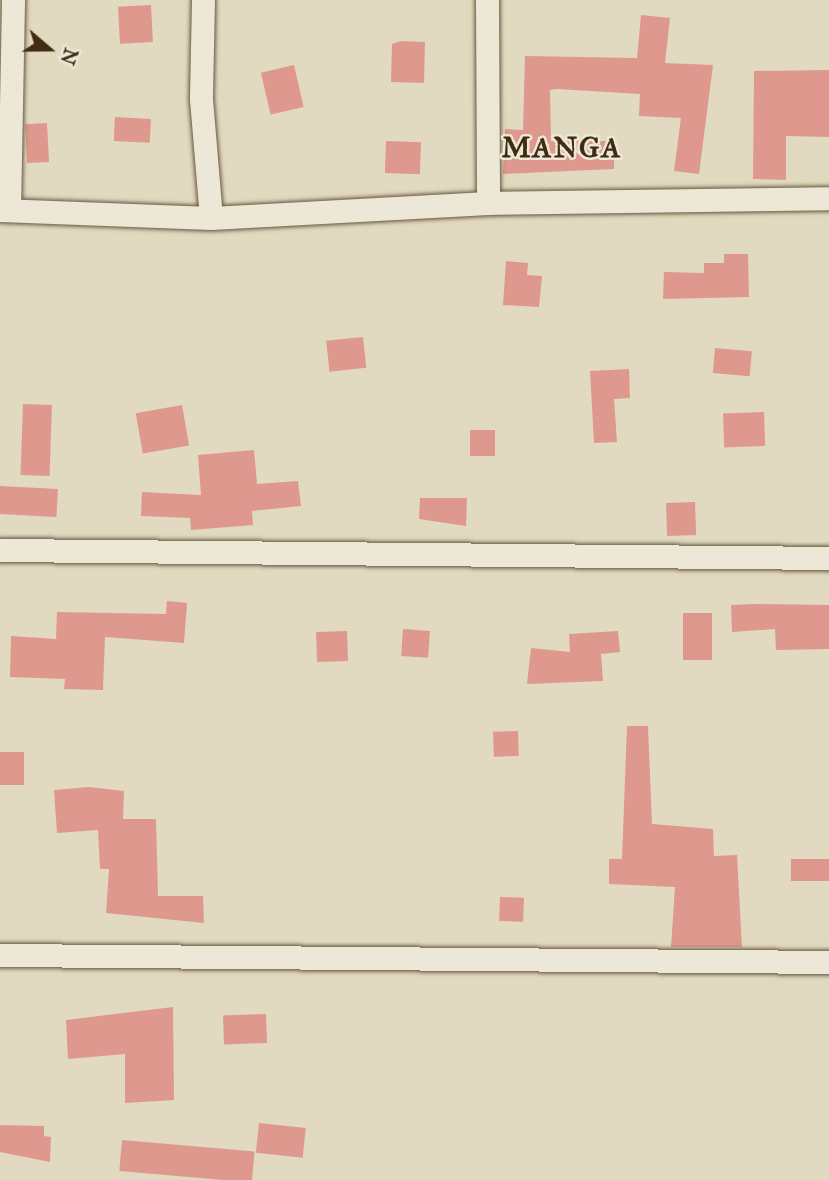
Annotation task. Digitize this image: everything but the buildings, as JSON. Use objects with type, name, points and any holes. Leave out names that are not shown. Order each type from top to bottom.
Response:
[{"type":"street","points":[[13,0],[4,210],[211,218],[488,203],[829,198]]},
{"type":"street","points":[[202,0],[201,99],[211,218]]},
{"type":"street","points":[[487,0],[488,203]]},
{"type":"street","points":[[0,550],[829,558]]},
{"type":"street","points":[[0,955],[829,962]]},
{"type":"district","name":"MANGA","points":[[562,148]]}]
